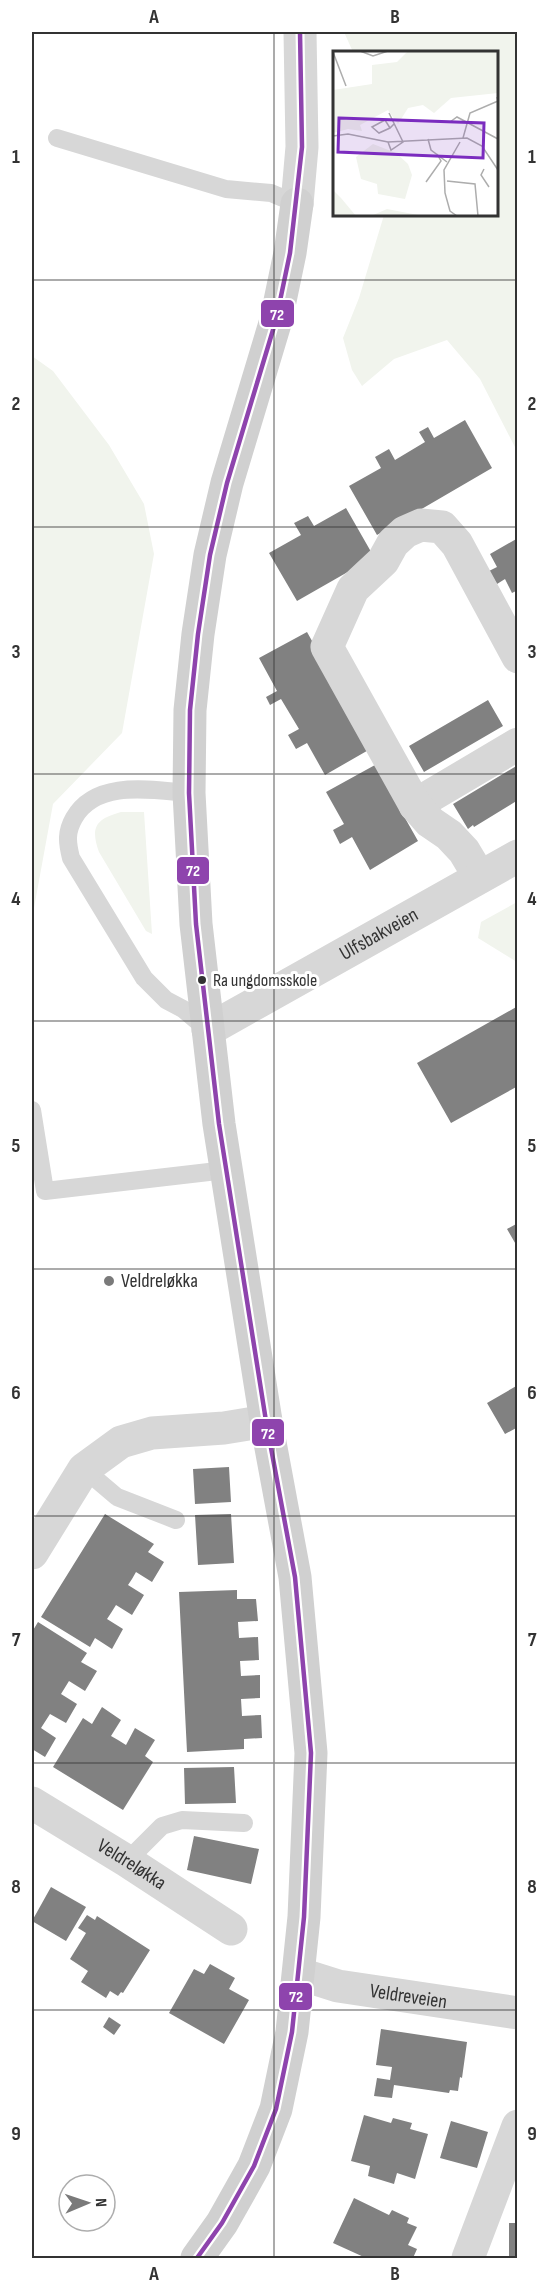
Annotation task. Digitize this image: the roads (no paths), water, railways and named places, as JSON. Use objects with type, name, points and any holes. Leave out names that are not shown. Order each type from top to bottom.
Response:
[{"type":"street","points":[[197,2259],[222,2223],[254,2166],[276,2109],[292,2032],[300,1974],[311,1753],[295,1577],[266,1420],[226,1170],[208,1030],[196,924],[189,793],[190,710],[210,555],[227,483],[276,320],[290,254],[302,147],[300,32]]},
{"type":"street","points":[[479,876],[464,851],[449,835],[430,822],[415,805],[327,647],[353,589],[383,561],[393,543],[405,532],[421,525],[442,527],[457,544],[518,657]]},
{"type":"street","points":[[415,805],[518,744]]},
{"type":"street","name":"Ulfsbakveien","points":[[208,1030],[518,856]]},
{"type":"street","points":[[32,1553],[84,1469],[121,1442],[152,1433],[224,1428],[266,1420]]},
{"type":"street","name":"Veldreløkka","points":[[32,1803],[127,1861],[231,1929]]},
{"type":"street","name":"Veldreveien","points":[[300,1974],[338,1986],[518,2013]]},
{"type":"street","points":[[468,2259],[518,2126]]},
{"type":"lane","points":[[57,138],[226,189],[271,192],[297,204]]},
{"type":"lane","points":[[189,793],[131,789],[94,798],[80,807],[69,827],[67,842],[71,858],[144,978],[166,1000],[183,1009],[208,1030]]},
{"type":"lane","points":[[32,1110],[45,1191],[226,1170]]},
{"type":"lane","points":[[84,1469],[117,1497],[176,1520]]},
{"type":"lane","points":[[127,1861],[162,1826],[182,1820],[244,1823]]},
{"type":"place","name":"Ra ungdomsskole","points":[[202,980]]},
{"type":"place","name":"Veldreløkka","points":[[109,1281]]}]
